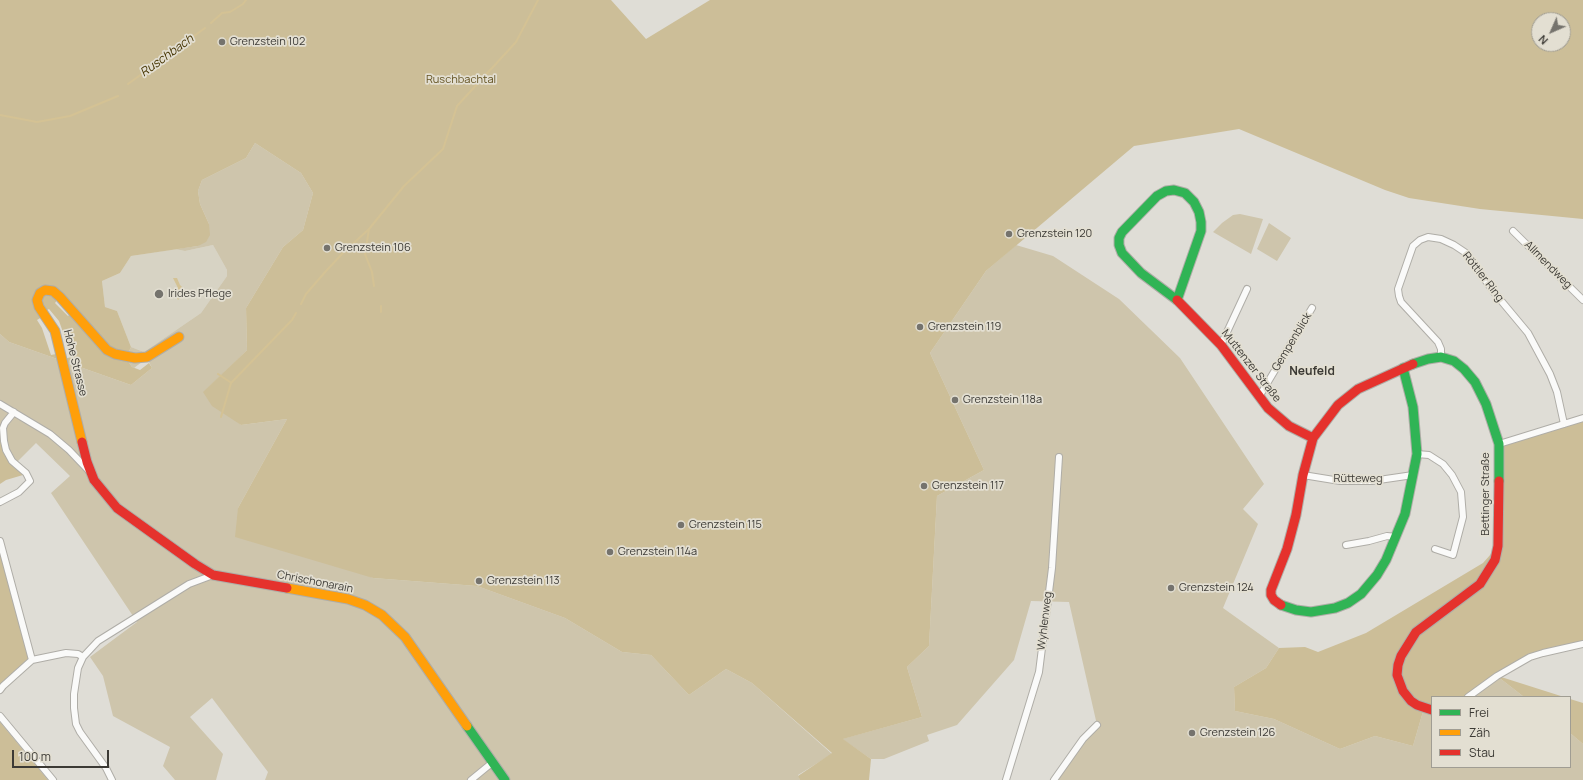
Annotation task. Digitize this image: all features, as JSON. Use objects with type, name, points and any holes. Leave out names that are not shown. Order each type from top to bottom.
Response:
[{"type":"street","name":"Muttenzer Straße","points":[[1177,300],[1201,231],[1201,222],[1199,212],[1194,202],[1185,193],[1174,190],[1166,191],[1157,196],[1122,232],[1119,238],[1119,245],[1122,254],[1141,273],[1177,300],[1221,345],[1259,397],[1277,418],[1313,438]]},
{"type":"street","name":"Allmendweg","points":[[1513,231],[1583,300]]},
{"type":"street","name":"Röttler Ring","points":[[1440,357],[1441,349],[1438,342],[1401,302],[1398,289],[1413,246],[1420,240],[1428,238],[1441,239],[1466,253],[1493,291],[1528,333],[1550,374],[1557,392],[1564,424]]},
{"type":"street","points":[[1221,345],[1247,289]]},
{"type":"street","name":"Hohe Strasse","points":[[90,473],[55,331],[37,300],[40,293],[46,290],[53,291],[107,350],[115,354],[135,358],[147,357],[179,337]]},
{"type":"street","name":"Gempenblick","points":[[1259,397],[1312,308]]},
{"type":"street","points":[[1402,368],[1413,407],[1417,454],[1405,514],[1386,560],[1377,575],[1360,594],[1348,603],[1335,608],[1311,612],[1296,610],[1279,604],[1271,595],[1271,590],[1287,548],[1296,515],[1303,474],[1313,438],[1338,405],[1358,389],[1402,368],[1428,359],[1440,357]]},
{"type":"street","name":"Bettinger Straße","points":[[1431,710],[1417,705],[1407,696],[1399,682],[1397,675],[1398,665],[1408,643],[1416,632],[1480,584],[1495,560],[1499,530],[1499,444],[1486,404],[1475,382],[1464,369],[1454,362],[1440,357]]},
{"type":"street","name":"Hohe Strasse","points":[[0,404],[50,434],[69,450],[90,473],[117,508],[195,564],[213,575]]},
{"type":"street","points":[[0,502],[20,492],[30,481],[26,473],[12,461],[6,450],[3,428],[14,412]]},
{"type":"street","points":[[1499,444],[1583,418]]},
{"type":"street","points":[[1417,454],[1429,455],[1443,464],[1452,475],[1461,492],[1462,517],[1453,555],[1435,549]]},
{"type":"street","name":"Wyhlenweg","points":[[1006,780],[1039,672],[1052,568],[1059,457]]},
{"type":"street","name":"Rütteweg","points":[[1303,474],[1340,480],[1364,481],[1413,475]]},
{"type":"street","points":[[1346,545],[1387,536],[1396,537]]},
{"type":"street","points":[[0,541],[32,660]]},
{"type":"street","points":[[112,780],[106,768],[80,732],[76,724],[74,694],[78,668],[83,657],[98,641],[189,584],[213,575]]},
{"type":"street","name":"Chrischonarain","points":[[213,575],[348,599],[382,615],[405,637],[505,780]]},
{"type":"street","points":[[1469,696],[1497,676],[1530,657],[1583,644]]},
{"type":"street","points":[[0,690],[32,660],[66,653],[78,654],[83,657]]},
{"type":"street","points":[[0,716],[53,780]]},
{"type":"street","points":[[1054,780],[1083,739],[1097,725]]},
{"type":"street","points":[[471,780],[493,762]]},
{"type":"shaded area","points":[[255,143],[301,173],[313,193],[303,230],[283,247],[246,308],[247,350],[204,392],[241,425],[287,419],[238,508],[373,578],[477,586],[565,618],[622,652],[651,655],[689,695],[726,669],[752,683],[832,754],[798,775],[800,780],[265,780],[268,772],[212,698],[190,717],[223,754],[216,780],[175,780],[163,766],[170,747],[113,716],[103,676],[90,657],[137,622],[51,493],[70,476],[36,443],[16,463],[7,444],[5,432],[0,435],[0,334],[9,342],[131,385],[152,368],[147,358],[134,368],[132,367],[126,358],[131,347],[144,352],[201,313],[227,276],[227,270],[213,245],[185,251],[175,249],[198,246],[209,224],[200,204],[198,191],[202,180],[246,158]]},
{"type":"shaded area","points":[[1240,214],[1263,219],[1251,254],[1213,232],[1233,215]]},
{"type":"shaded area","points":[[1269,223],[1291,238],[1277,261],[1257,249]]},
{"type":"shaded area","name":"Irides Pflege","points":[[213,245],[227,270],[227,276],[201,313],[144,352],[131,347],[117,311],[105,307],[102,281],[120,273],[131,256],[175,249],[185,251]]},
{"type":"shaded area","points":[[1016,245],[1053,256],[1119,299],[1180,358],[1264,484],[1243,509],[1258,524],[1223,608],[1279,648],[1266,668],[1234,687],[1235,711],[1274,719],[1340,749],[1375,736],[1413,746],[1424,708],[1431,710],[1431,768],[1571,768],[1571,734],[1583,744],[1583,780],[1054,780],[1097,725],[1069,602],[1031,601],[1014,660],[957,725],[927,735],[929,741],[884,759],[871,759],[842,739],[922,717],[907,667],[929,646],[937,496],[984,470],[930,353],[986,271]]},
{"type":"shaded area","points":[[173,278],[177,278],[180,285],[184,289],[183,297],[178,300],[175,294],[178,288]]},
{"type":"shaded area","points":[[1497,676],[1523,696],[1469,696]]},
{"type":"green space","name":"Ruschbachtal","points":[[0,0],[611,0],[646,39],[710,0],[1583,0],[1583,219],[1480,209],[1409,198],[1385,190],[1239,129],[1134,146],[986,271],[930,353],[984,470],[937,496],[929,646],[907,667],[922,717],[843,739],[871,759],[869,780],[800,780],[798,776],[832,753],[752,683],[726,669],[689,695],[651,655],[622,652],[565,618],[477,586],[373,578],[235,537],[238,508],[287,419],[241,425],[212,406],[203,392],[247,350],[246,308],[283,247],[303,230],[313,193],[301,173],[255,143],[246,158],[202,180],[198,191],[200,204],[209,224],[210,235],[206,242],[198,246],[131,256],[120,273],[102,281],[105,307],[117,311],[131,347],[126,358],[132,367],[140,370],[149,363],[152,368],[131,385],[9,342],[0,334]],"holes":[[[58,299],[71,313],[68,316],[55,303]],[[49,309],[59,321],[72,357],[63,359],[61,353],[51,355],[42,328],[37,320],[45,315],[43,312]]]},
{"type":"green space","points":[[1583,418],[1583,644],[1543,653],[1498,676],[1561,696],[1523,696],[1497,676],[1469,696],[1431,696],[1431,710],[1424,708],[1413,746],[1375,736],[1340,749],[1274,719],[1235,711],[1234,687],[1266,668],[1279,648],[1305,647],[1318,652],[1366,633],[1483,563],[1498,546],[1499,444]]},
{"type":"green space","points":[[0,440],[7,457],[13,466],[23,475],[6,480],[0,484]]},
{"type":"green space","points":[[0,548],[29,658],[0,684]]},
{"type":"green space","points":[[1571,699],[1583,703],[1583,744],[1571,734]]},
{"type":"green space","points":[[0,722],[48,780],[0,780]]},
{"type":"waterway","name":"Ruschbach","points":[[211,23],[222,13],[230,12],[243,4],[246,0]]},
{"type":"waterway","points":[[301,304],[306,294],[326,271],[369,229],[404,186],[443,149],[457,106],[516,42],[538,0]]},
{"type":"waterway","name":"Ruschbach","points":[[128,84],[205,28]]},
{"type":"waterway","name":"Ruschbach","points":[[0,115],[37,122],[70,116],[118,96]]},
{"type":"waterway","points":[[369,229],[365,254],[372,272],[374,286]]},
{"type":"waterway","points":[[381,306],[381,312]]},
{"type":"waterway","points":[[221,417],[231,383],[292,320],[296,313]]},
{"type":"waterway","points":[[218,374],[230,382]]},
{"type":"traffic: fast","points":[[1174,190],[1185,193],[1194,202],[1199,212],[1201,222],[1201,231],[1177,300],[1141,273],[1122,253],[1119,245],[1119,238],[1122,232],[1157,196],[1166,191],[1174,190]]},
{"type":"traffic: fast","points":[[1413,364],[1428,359],[1441,357],[1454,361],[1464,369],[1475,382],[1486,404],[1499,444],[1499,481]]},
{"type":"traffic: fast","points":[[1281,605],[1296,610],[1311,612],[1335,608],[1348,603],[1361,594],[1377,575],[1386,560],[1405,514],[1417,454],[1413,407],[1403,368]]},
{"type":"traffic: fast","points":[[467,726],[505,780]]},
{"type":"traffic: slow","points":[[82,442],[55,331],[39,307],[37,300],[40,293],[45,290],[53,291],[107,350],[115,354],[135,358],[147,357],[179,337]]},
{"type":"traffic: slow","points":[[287,588],[348,599],[365,605],[382,615],[405,637],[467,726]]},
{"type":"traffic: jam","points":[[1177,300],[1221,345],[1268,408],[1289,426],[1313,438]]},
{"type":"traffic: jam","points":[[1281,605],[1274,600],[1271,595],[1271,590],[1287,549],[1296,515],[1303,475],[1313,438],[1338,405],[1358,389],[1413,364]]},
{"type":"traffic: jam","points":[[82,442],[87,462],[94,480],[117,508],[195,564],[213,575],[287,588]]},
{"type":"traffic: jam","points":[[1431,710],[1417,705],[1411,701],[1403,691],[1397,675],[1398,665],[1401,656],[1416,632],[1480,584],[1495,560],[1498,546],[1499,481]]},
{"type":"place","name":"Grenzstein 102","points":[[222,42]]},
{"type":"place","name":"Grenzstein 120","points":[[1009,234]]},
{"type":"place","name":"Grenzstein 106","points":[[327,248]]},
{"type":"place","name":"Irides Pflege","points":[[159,294]]},
{"type":"place","name":"Grenzstein 119","points":[[920,327]]},
{"type":"place","name":"Grenzstein 118a","points":[[955,400]]},
{"type":"place","name":"Grenzstein 117","points":[[924,486]]},
{"type":"place","name":"Grenzstein 115","points":[[681,525]]},
{"type":"place","name":"Grenzstein 114a","points":[[610,552]]},
{"type":"place","name":"Grenzstein 113","points":[[479,581]]},
{"type":"place","name":"Grenzstein 124","points":[[1171,588]]},
{"type":"place","name":"Grenzstein 126","points":[[1192,733]]},
{"type":"district","name":"Neufeld","points":[[1312,372]]}]
